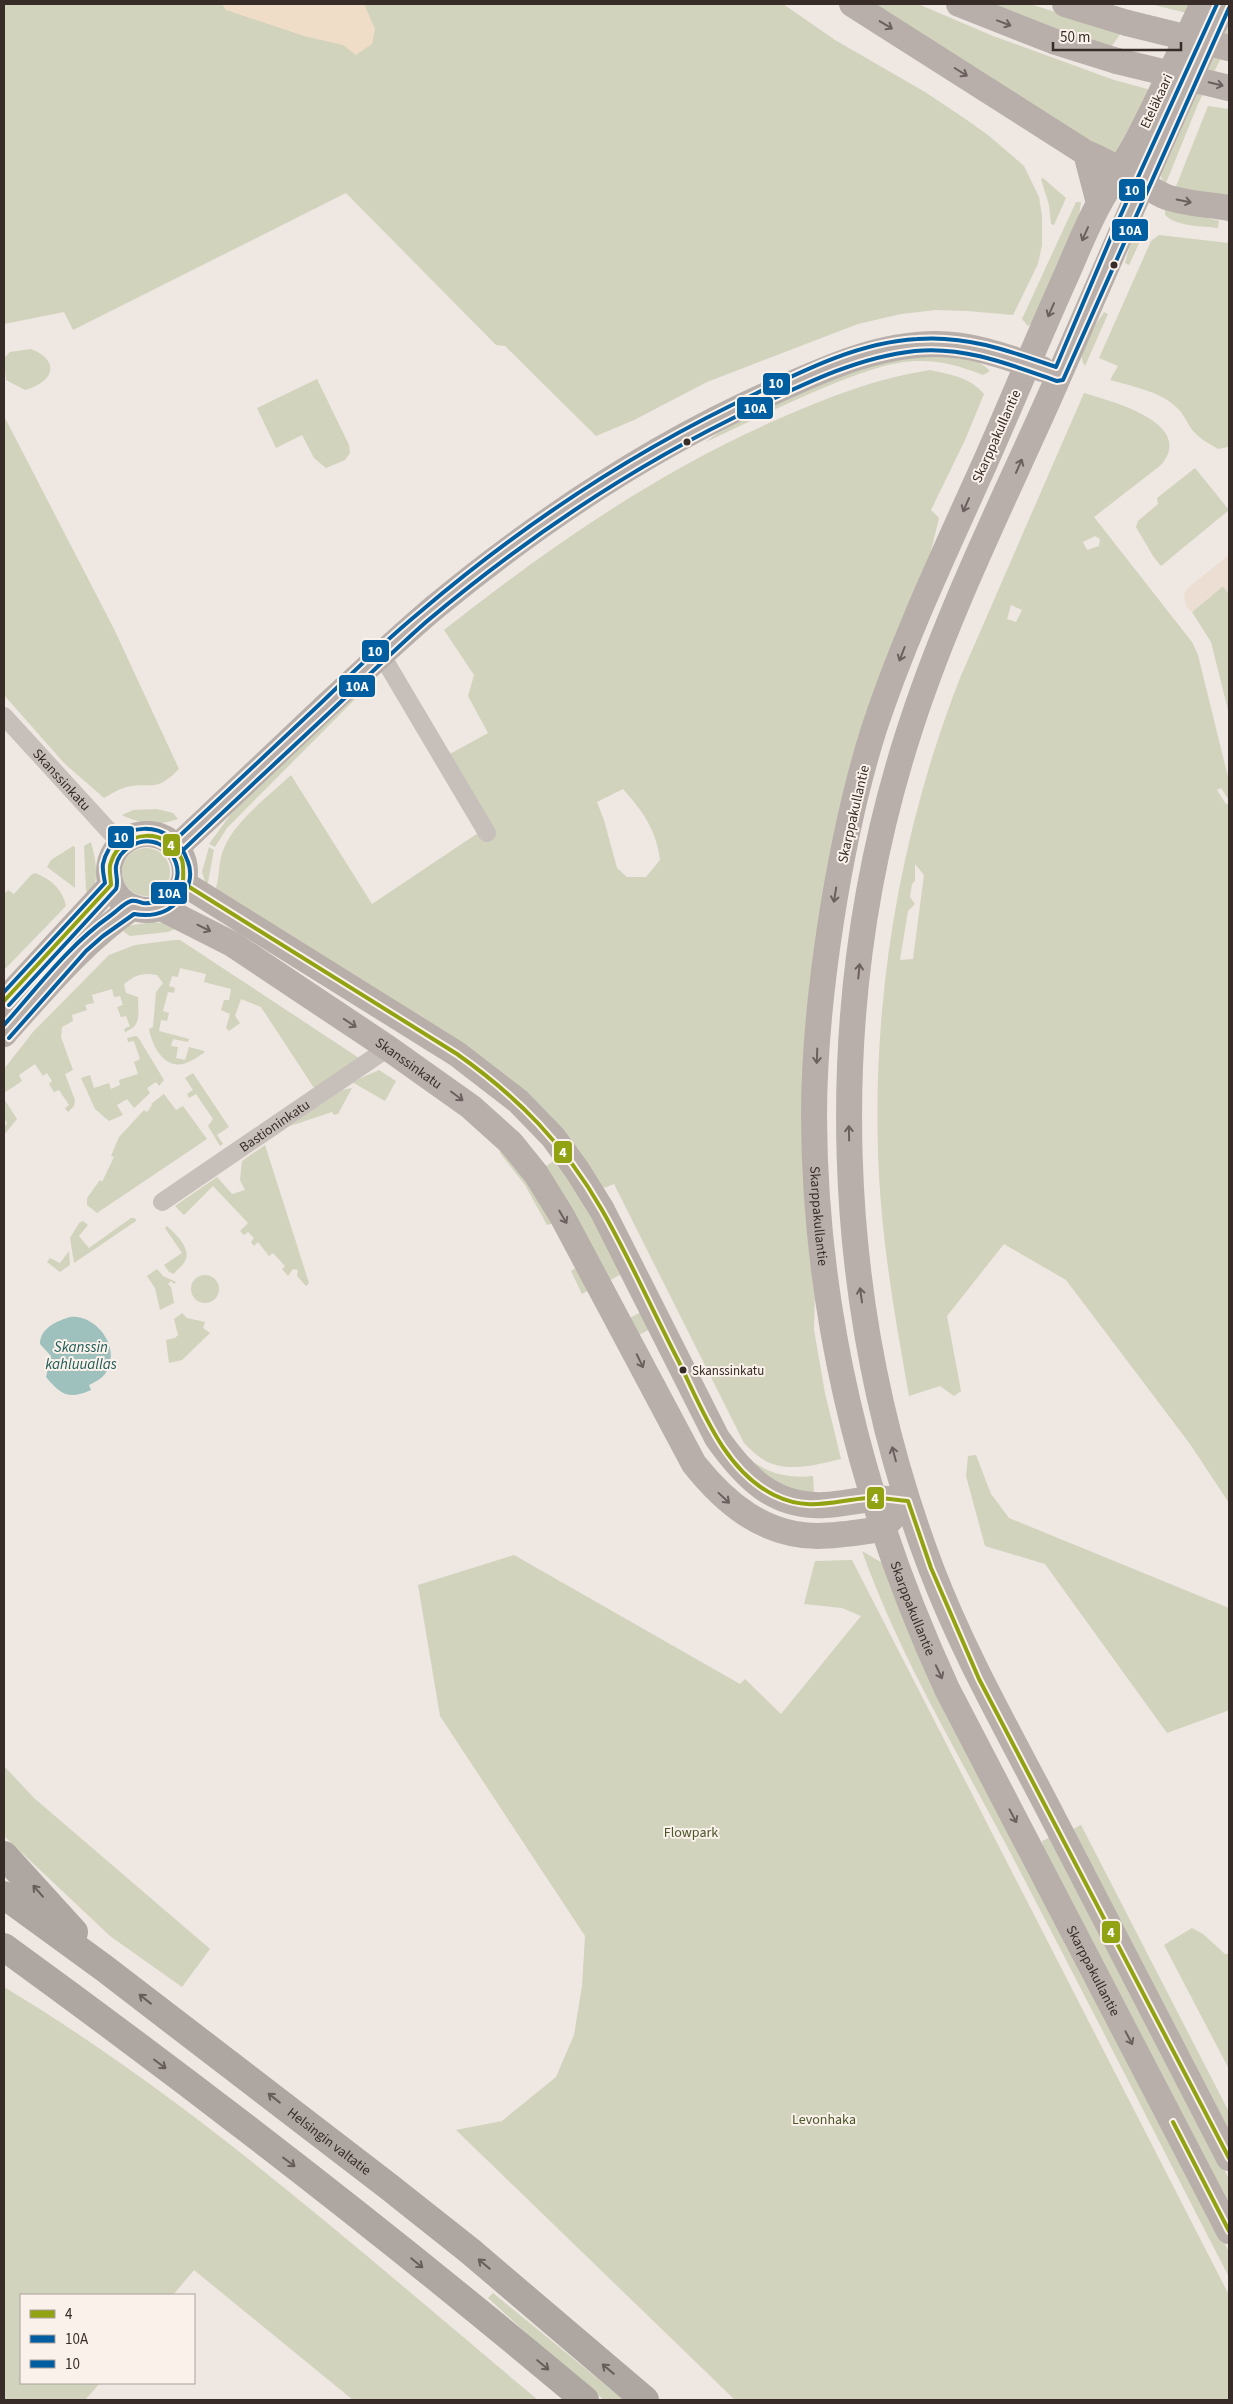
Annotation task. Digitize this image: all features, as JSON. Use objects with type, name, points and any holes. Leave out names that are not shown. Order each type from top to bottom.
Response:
[{"type":"highway","points":[[4,1854],[104,1968]]},
{"type":"highway","name":"Helsingin valtatie","points":[[4,1894],[104,1968],[470,2251],[645,2400]]},
{"type":"highway","points":[[4,1947],[80,2002],[350,2209],[585,2400]]},
{"type":"highway","points":[[4,1967],[80,2002]]},
{"type":"main road","points":[[852,4],[1086,153],[1100,158],[1142,184],[1166,196],[1229,208]]},
{"type":"main road","points":[[959,4],[1053,42],[1117,61],[1229,88]]},
{"type":"main road","points":[[1065,4],[1126,22],[1229,48]]},
{"type":"main road","name":"Eteläkaari","points":[[1120,170],[1141,135],[1202,4]]},
{"type":"main road","name":"Eteläkaari","points":[[1142,184],[1224,4]]},
{"type":"main road","points":[[1086,153],[1099,203]]},
{"type":"main road","name":"Skarppakullantie","points":[[1120,170],[1099,203],[922,603],[900,656],[874,730],[845,842],[826,956],[817,1036],[814,1117],[821,1239],[834,1338],[859,1449],[882,1529],[922,1634],[951,1697],[1229,2231]]},
{"type":"main road","points":[[1142,184],[949,625],[908,734],[869,891],[860,958],[851,1042],[849,1116],[854,1234],[865,1325],[876,1379],[908,1501],[931,1568],[979,1679],[1229,2158]]},
{"type":"main road","points":[[176,848],[382,654],[434,608],[502,554],[593,490],[683,437],[756,400],[820,371],[897,347],[936,344],[975,348],[1059,375]]},
{"type":"main road","points":[[148,834],[164,838],[176,848],[184,865],[183,883],[174,898],[160,907],[146,910],[133,907],[120,898],[111,886],[109,877],[111,860],[121,844],[132,837],[148,834]]},
{"type":"main road","points":[[183,883],[457,1054],[495,1081],[536,1119],[558,1144],[590,1190],[718,1438],[736,1464],[754,1482],[785,1499],[814,1505],[840,1504],[872,1498],[908,1501]]},
{"type":"main road","points":[[4,1001],[111,886]]},
{"type":"main road","points":[[4,1034],[82,947],[99,931],[133,907]]},
{"type":"main road","name":"Skanssinkatu","points":[[160,907],[232,944],[388,1048],[437,1081],[493,1125],[511,1143],[536,1174],[562,1216],[610,1303],[683,1446],[694,1464],[721,1496],[740,1512],[761,1523],[789,1532],[819,1536],[882,1529]]},
{"type":"main road","points":[[882,1529],[908,1501]]},
{"type":"street","points":[[382,654],[487,833]]},
{"type":"street","name":"Skanssinkatu","points":[[4,716],[121,844]]},
{"type":"street","name":"Bastioninkatu","points":[[162,1202],[388,1048]]},
{"type":"green space","points":[[4,4],[783,4],[835,40],[925,92],[964,118],[988,135],[1024,166],[1039,197],[1042,216],[1042,245],[1038,264],[1013,315],[936,310],[901,314],[858,324],[707,382],[634,420],[596,436],[505,346],[496,345],[346,193],[73,330],[64,312],[4,324]]},
{"type":"green space","points":[[865,4],[918,4],[993,36],[1114,80],[1151,90],[1113,156]]},
{"type":"green space","points":[[980,4],[1030,4],[1121,33],[1111,47]]},
{"type":"green space","points":[[1150,4],[1192,4],[1187,13]]},
{"type":"green space","points":[[1229,16],[1229,42],[1198,104],[1166,183],[1160,175]]},
{"type":"green space","points":[[1208,106],[1229,109],[1229,199],[1175,189]]},
{"type":"green space","points":[[1043,178],[1066,198],[1054,225],[1051,224],[1049,205],[1041,179]]},
{"type":"green space","points":[[1076,202],[1081,202],[1079,216],[1033,323],[1028,326],[1022,319]]},
{"type":"green space","points":[[1165,210],[1181,210],[1219,221],[1218,228],[1176,222],[1165,215]]},
{"type":"green space","points":[[1135,226],[1140,230],[1142,237],[1129,265],[1125,263]]},
{"type":"green space","points":[[1159,235],[1229,243],[1228,447],[1218,449],[1202,439],[1193,431],[1178,409],[1161,396],[1110,380],[1118,366],[1099,358],[1151,241]]},
{"type":"green space","points":[[1104,312],[1108,314],[1085,366],[1082,359],[1084,345]]},
{"type":"green space","points":[[31,349],[47,359],[50,371],[48,377],[42,382],[25,390],[6,380],[4,358],[10,352]]},
{"type":"green space","points":[[914,356],[954,356],[965,358],[983,365],[990,371],[983,375],[950,364],[925,361],[885,366],[855,375],[786,404],[706,442],[733,421],[862,366]]},
{"type":"green space","points":[[930,370],[953,375],[973,384],[984,394],[965,440],[931,510],[939,518],[929,559],[826,882],[814,1330],[825,1393],[841,1459],[811,1466],[780,1466],[770,1463],[759,1456],[744,1443],[614,1184],[604,1188],[540,1116],[213,896],[217,884],[220,860],[229,838],[244,818],[291,775],[372,904],[490,825],[448,755],[488,733],[468,696],[474,675],[444,630],[565,540],[649,486],[693,461],[737,438],[819,402],[873,383]],"holes":[[[623,789],[648,821],[658,849],[660,860],[646,877],[627,877],[617,868],[597,802]]]},
{"type":"green space","points":[[317,379],[349,445],[350,453],[345,460],[326,468],[314,458],[302,435],[276,448],[257,408]]},
{"type":"green space","points":[[1084,393],[1130,409],[1160,426],[1168,437],[1169,450],[1161,465],[1094,517],[1192,642],[1198,655],[1229,781],[1229,800],[1221,788],[1217,790],[1226,804],[1229,804],[1229,1503],[1190,1444],[1066,1280],[1004,1244],[947,1316],[961,1391],[954,1396],[940,1386],[909,1396],[891,1286],[881,1203],[877,1112],[879,1048],[893,922],[905,860],[920,798],[960,678]],"holes":[[[1095,536],[1100,539],[1099,546],[1087,550],[1083,542]],[[1011,605],[1022,610],[1016,622],[1007,619]],[[915,864],[924,875],[913,959],[900,960],[908,911],[915,904],[910,897],[912,884],[915,881]]]},
{"type":"green space","points":[[4,416],[114,629],[179,769],[164,782],[153,785],[126,787],[104,798],[64,763],[4,695]]},
{"type":"green space","points":[[1195,468],[1229,510],[1161,566],[1136,527],[1138,521],[1158,504],[1157,498]]},
{"type":"green space","points":[[1223,586],[1229,594],[1229,714],[1211,642],[1192,612]]},
{"type":"green space","points":[[375,675],[376,678],[227,828],[215,847],[209,844],[231,814]]},
{"type":"green space","points":[[157,809],[173,813],[178,819],[164,823],[150,823],[122,815],[133,810]]},
{"type":"green space","points":[[91,842],[96,868],[96,881],[92,894],[87,893],[86,890],[84,846]]},
{"type":"green space","points":[[73,846],[75,847],[75,888],[47,867],[51,860]]},
{"type":"green space","points":[[209,847],[214,850],[207,888],[202,872]]},
{"type":"green space","points":[[141,848],[151,848],[163,855],[170,867],[170,877],[163,889],[151,896],[141,896],[133,892],[126,885],[122,877],[122,867],[126,859],[133,852]]},
{"type":"green space","points":[[35,873],[46,878],[59,890],[66,906],[4,970],[4,894],[8,890],[14,894]]},
{"type":"green space","points":[[153,922],[169,924],[175,929],[168,932],[130,936],[123,931],[126,926]]},
{"type":"green space","points":[[180,940],[359,1058],[316,1091],[261,1007],[241,999],[235,1016],[240,1023],[229,1031],[226,1028],[230,1014],[221,1010],[224,1000],[229,1000],[231,989],[204,982],[206,974],[180,968],[178,977],[172,976],[169,986],[175,988],[174,993],[168,992],[163,1011],[169,1013],[167,1021],[161,1020],[159,1031],[189,1039],[188,1042],[173,1039],[171,1046],[178,1047],[176,1058],[185,1060],[189,1047],[204,1051],[204,1053],[183,1064],[170,1062],[160,1054],[153,1042],[149,1029],[153,1027],[156,992],[163,983],[157,975],[143,974],[135,976],[124,984],[126,993],[138,997],[137,1023],[130,1029],[125,1032],[124,1029],[130,1026],[126,1016],[121,1017],[117,1007],[123,1005],[120,996],[114,997],[112,989],[92,995],[94,1003],[85,1005],[87,1010],[72,1015],[73,1021],[62,1027],[61,1037],[73,1070],[65,1074],[75,1100],[74,1106],[68,1112],[65,1108],[69,1105],[59,1090],[54,1092],[49,1084],[52,1081],[47,1073],[43,1076],[35,1064],[19,1075],[22,1081],[4,1093],[4,1069],[33,1032],[109,955],[135,945]]},
{"type":"green space","points":[[138,1037],[164,1080],[159,1086],[156,1082],[147,1088],[150,1093],[134,1108],[127,1099],[117,1105],[123,1115],[109,1121],[95,1109],[81,1078],[90,1075],[94,1088],[109,1083],[111,1089],[120,1085],[119,1080],[138,1074],[134,1062],[140,1059],[134,1041],[128,1042],[127,1038]]},
{"type":"green space","points":[[379,1070],[396,1081],[385,1101],[352,1082]]},
{"type":"green space","points":[[193,1073],[229,1127],[217,1135],[223,1144],[220,1146],[208,1126],[213,1119],[196,1094],[189,1098],[187,1094],[193,1090],[185,1078]]},
{"type":"green space","points":[[352,1088],[338,1114],[334,1115],[332,1112],[290,1126],[342,1090]]},
{"type":"green space","points":[[164,1094],[176,1110],[183,1106],[207,1139],[97,1213],[87,1205],[87,1198],[100,1180],[102,1182],[114,1157],[111,1156],[119,1137],[144,1110],[147,1112],[151,1104]]},
{"type":"green space","points":[[4,1099],[17,1119],[4,1135],[4,1128],[7,1123],[4,1118]]},
{"type":"green space","points":[[499,1143],[559,1222],[547,1225],[525,1185],[500,1153]]},
{"type":"green space","points":[[265,1145],[309,1283],[306,1286],[297,1276],[298,1270],[293,1269],[288,1276],[282,1269],[285,1266],[273,1253],[269,1256],[258,1242],[254,1246],[251,1242],[254,1238],[248,1232],[244,1235],[240,1231],[248,1223],[213,1186],[184,1215],[175,1206],[217,1177],[232,1194],[245,1190],[240,1180],[242,1161]]},
{"type":"green space","points":[[559,1157],[625,1272],[605,1283],[541,1170]]},
{"type":"green space","points":[[131,1218],[135,1218],[136,1221],[74,1263],[70,1238],[79,1223],[83,1221],[88,1225],[79,1236],[89,1248]]},
{"type":"green space","points":[[167,1226],[182,1242],[187,1256],[184,1263],[174,1274],[169,1272],[164,1265],[182,1253],[165,1228]]},
{"type":"green space","points":[[69,1251],[70,1265],[60,1272],[47,1262],[50,1258],[60,1263]]},
{"type":"green space","points":[[157,1269],[163,1276],[176,1282],[174,1284],[171,1281],[168,1284],[171,1287],[174,1303],[160,1310],[155,1288],[147,1276]]},
{"type":"green space","points":[[580,1269],[594,1287],[582,1294],[571,1271]]},
{"type":"green space","points":[[205,1275],[215,1279],[219,1289],[215,1299],[205,1303],[195,1299],[191,1289],[195,1279]]},
{"type":"green space","points":[[643,1311],[652,1328],[635,1337],[626,1320]]},
{"type":"green space","points":[[182,1313],[187,1318],[205,1322],[203,1328],[210,1333],[182,1360],[169,1363],[166,1340],[175,1338],[178,1335],[174,1319]]},
{"type":"green space","points":[[729,1434],[746,1455],[764,1468],[786,1476],[813,1476],[814,1494],[780,1488],[735,1455]]},
{"type":"green space","points":[[976,1455],[991,1494],[1009,1518],[1229,1608],[1229,1709],[1227,1711],[1167,1733],[1045,1564],[985,1546],[966,1476],[968,1456]]},
{"type":"green space","points":[[862,1551],[884,1564],[1020,1850],[1229,2252],[1229,2277],[1038,1905],[912,1667],[877,1590]]},
{"type":"green space","name":"Levonhaka","points":[[514,1555],[740,1684],[745,1679],[781,1714],[861,1616],[842,1608],[804,1604],[815,1561],[852,1560],[1229,2295],[1229,2400],[735,2400],[456,2130],[502,2121],[556,2077],[574,2035],[582,1986],[585,1936],[440,1716],[418,1585]]},
{"type":"green space","points":[[4,1766],[34,1798],[210,1949],[182,1987],[110,1936],[4,1836]]},
{"type":"green space","points":[[1081,1825],[1229,2112],[1229,2141],[1069,1831]]},
{"type":"green space","points":[[1051,1837],[1229,2179],[1229,2213],[1045,1855],[1042,1841]]},
{"type":"green space","points":[[1192,1928],[1203,1934],[1225,1954],[1229,1954],[1229,2069],[1164,1945]]},
{"type":"green space","points":[[4,1987],[75,2032],[145,2080],[212,2131],[344,2237],[538,2400],[353,2400],[194,2270],[174,2294],[20,2294],[20,2384],[99,2384],[85,2400],[4,2400]]},
{"type":"green space","points":[[493,2293],[624,2400],[604,2400],[488,2298]]},
{"type":"sand","points":[[222,4],[364,4],[375,29],[372,44],[356,55],[343,45],[304,36],[226,10]]},
{"type":"shaded area","points":[[1229,555],[1229,594],[1223,586],[1192,612],[1186,606],[1184,594],[1189,587]]},
{"type":"water","name":"Skanssin kahluuallas","points":[[70,1317],[89,1321],[98,1327],[109,1345],[111,1355],[110,1365],[105,1374],[89,1385],[91,1390],[77,1395],[61,1392],[46,1377],[51,1356],[40,1344],[46,1329]]},
{"type":"transit line","name":"10","points":[[172,843],[382,645],[459,580],[581,491],[667,439],[814,366],[855,351],[896,341],[935,338],[953,339],[1005,350],[1056,367],[1118,221],[1217,4]]},
{"type":"transit line","name":"10A","points":[[180,853],[426,622],[503,560],[543,531],[668,452],[794,389],[833,372],[894,354],[934,350],[952,351],[988,358],[1057,381],[1063,380],[1229,8]]},
{"type":"transit line","name":"10","points":[[4,992],[105,883],[103,864],[109,849],[118,838],[130,831],[144,829],[157,831],[170,837],[180,847],[188,862],[190,877],[185,892],[179,900],[169,909],[153,915],[134,914],[103,936],[86,951],[9,1038]]},
{"type":"transit line","name":"4","points":[[4,1001],[111,885],[110,864],[117,851],[125,843],[135,838],[157,837],[167,841],[176,849],[182,860],[183,883],[457,1054],[520,1105],[556,1143],[588,1186],[632,1266],[716,1437],[741,1470],[774,1495],[798,1503],[820,1504],[872,1498],[908,1501],[931,1568],[979,1679],[1229,2158]]},
{"type":"transit line","name":"10A","points":[[4,1025],[67,953],[95,927],[128,902],[152,903],[169,893],[176,882],[177,876],[176,862],[169,851],[157,843],[144,842],[131,846],[121,854],[116,866],[116,889],[9,1005]]},
{"type":"transit line","name":"4","points":[[1173,2122],[1229,2231]]},
{"type":"place","name":"Skanssinkatu","points":[[683,1370]]},
{"type":"park label","name":"Flowpark","points":[[691,1832]]}]
